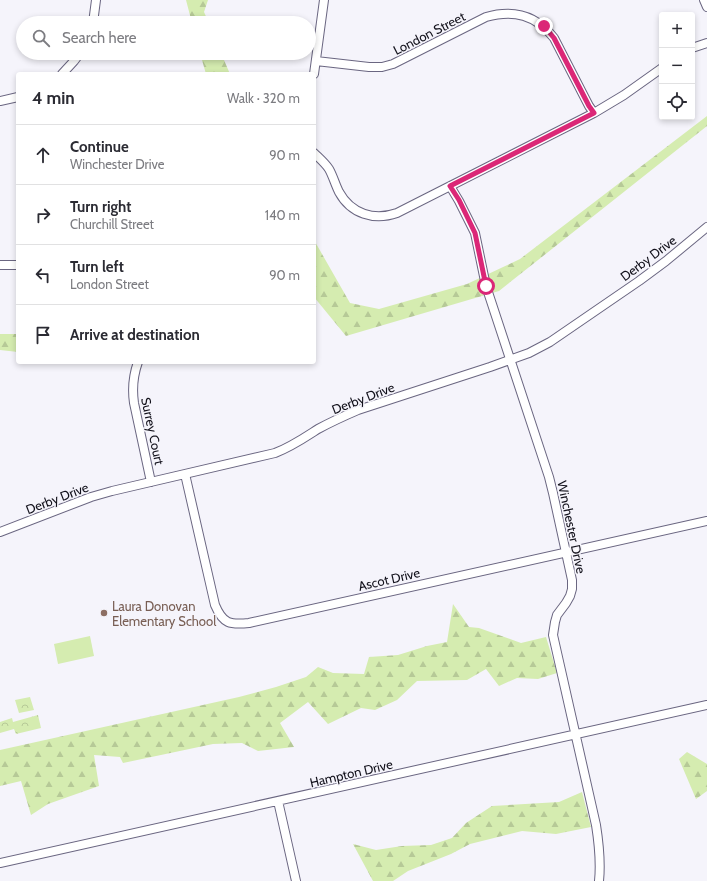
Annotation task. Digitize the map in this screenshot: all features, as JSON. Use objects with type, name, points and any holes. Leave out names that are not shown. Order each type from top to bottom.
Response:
[{"type":"street","points":[[93,16],[96,0]]},
{"type":"street","points":[[314,72],[324,0]]},
{"type":"street","points":[[704,0],[707,7]]},
{"type":"street","name":"London Street","points":[[316,62],[382,67],[398,62],[486,18],[501,14],[516,14],[526,16],[548,30],[554,38],[594,113]]},
{"type":"street","points":[[695,47],[707,44]]},
{"type":"street","points":[[64,72],[75,60]]},
{"type":"street","points":[[316,155],[324,162],[343,198],[350,205],[366,215],[381,217],[389,216],[594,113],[659,70]]},
{"type":"street","points":[[0,101],[16,97]]},
{"type":"street","name":"Winchester Drive","points":[[450,186],[459,200],[475,233],[486,286],[549,477],[566,552],[572,580],[572,589],[570,596],[557,616],[553,629],[599,842],[599,881]]},
{"type":"street","name":"Derby Drive","points":[[0,532],[91,497],[275,453],[293,446],[318,429],[358,410],[529,353],[550,342],[639,281],[707,227]]},
{"type":"street","points":[[0,265],[16,265]]},
{"type":"street","name":"Surrey Court","points":[[137,364],[133,381],[134,403],[151,482]]},
{"type":"street","name":"Ascot Drive","points":[[185,474],[215,605],[220,614],[228,622],[233,624],[249,623],[707,521]]},
{"type":"street","name":"Hampton Drive","points":[[0,863],[707,705]]},
{"type":"street","points":[[278,801],[296,881]]},
{"type":"green space","points":[[186,0],[208,0],[204,12],[206,16],[190,16]]},
{"type":"green space","points":[[202,60],[224,60],[229,72],[205,72]]},
{"type":"green space","points":[[707,116],[707,126],[499,291],[346,336],[316,299],[316,244],[350,303],[379,309],[467,284],[520,259]]},
{"type":"green space","points":[[0,334],[16,334],[16,352],[0,350]]},
{"type":"green space","points":[[453,604],[469,627],[479,628],[521,643],[546,637],[557,673],[538,679],[517,678],[499,686],[486,669],[467,680],[417,681],[397,700],[375,710],[361,708],[328,724],[308,702],[280,723],[294,747],[258,751],[242,743],[213,744],[123,763],[120,757],[94,755],[99,786],[48,804],[31,815],[21,781],[0,786],[0,750],[239,697],[306,677],[318,667],[333,673],[364,674],[369,657],[398,655],[427,646],[447,642]]},
{"type":"green space","points":[[90,636],[94,656],[58,664],[54,644]]},
{"type":"green space","points":[[30,697],[34,710],[19,713],[15,700]]},
{"type":"green space","points":[[38,715],[41,728],[16,734],[14,729],[0,733],[0,722],[12,718],[13,722]]},
{"type":"green space","points":[[687,752],[707,764],[707,791],[696,799],[679,759]]},
{"type":"green space","points":[[582,792],[591,827],[556,834],[522,831],[470,844],[451,854],[408,871],[393,881],[373,881],[353,844],[376,850],[402,846],[431,845],[452,838],[466,823],[492,806],[559,802]]},
{"type":"place","name":"Laura Donovan Elementary School","points":[[104,613]]},
{"type":"route","points":[[486,286],[475,233],[459,200],[450,186],[594,113],[554,38],[544,26]]}]
